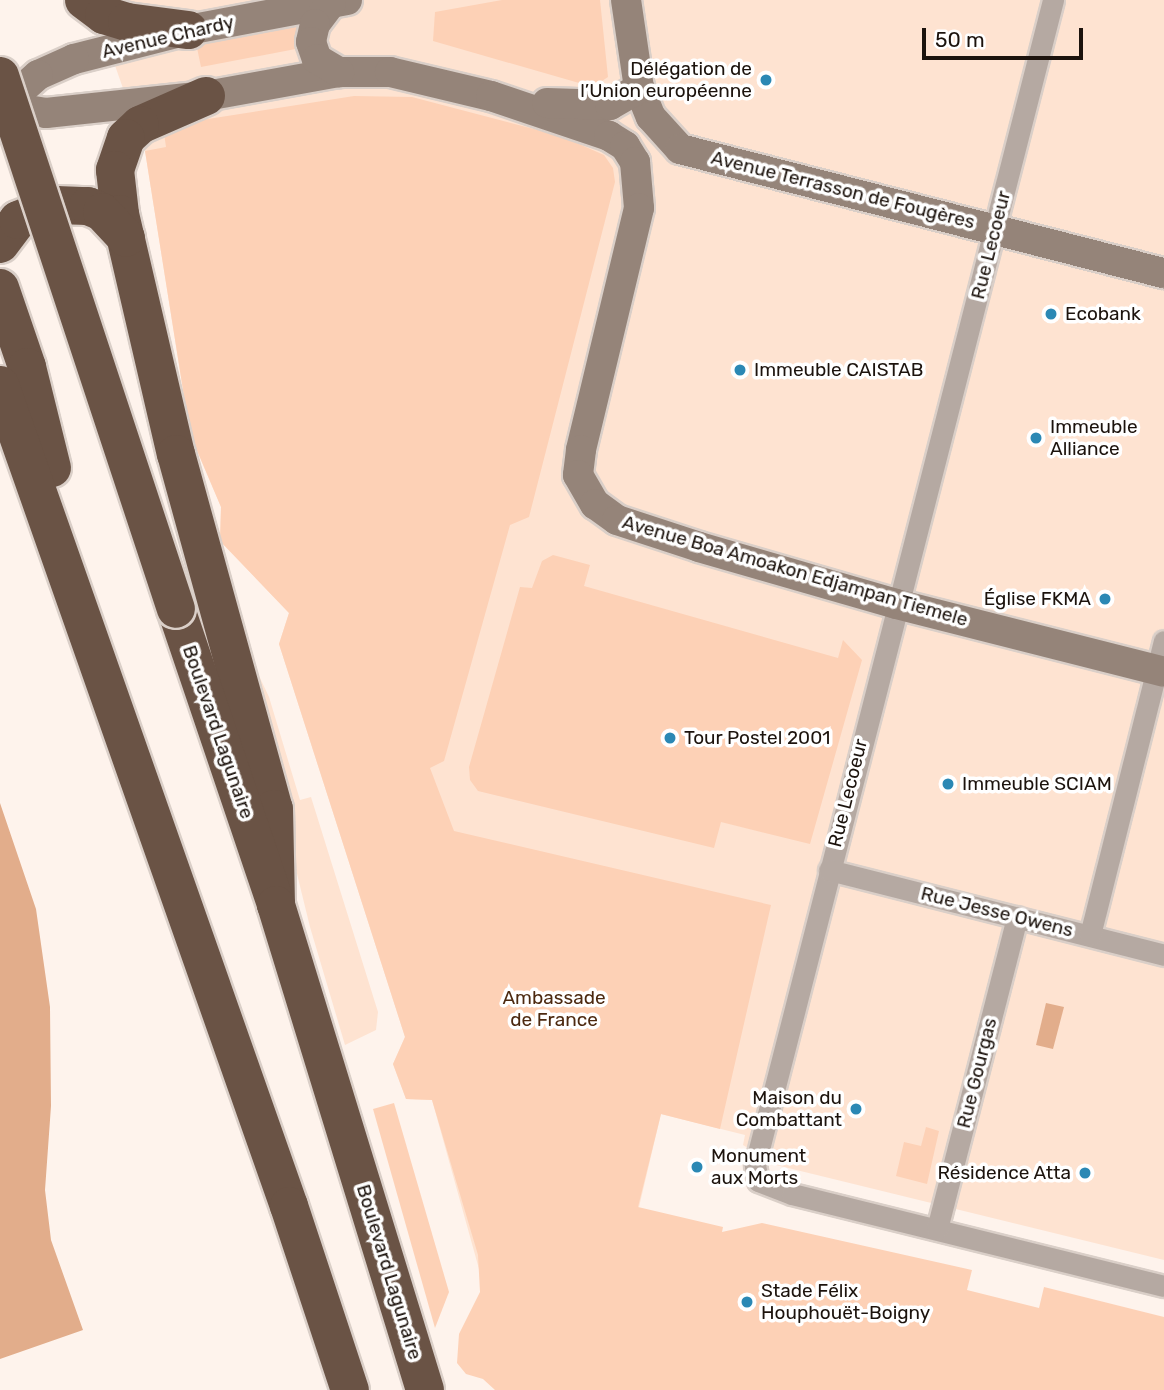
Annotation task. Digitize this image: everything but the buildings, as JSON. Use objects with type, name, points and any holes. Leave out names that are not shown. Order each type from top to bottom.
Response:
[{"type":"highway","points":[[84,0],[104,15],[127,22],[188,30]]},
{"type":"highway","points":[[206,96],[168,110],[126,138],[115,170],[126,238],[176,454],[274,809],[276,905]]},
{"type":"highway","name":"Boulevard Lagunaire","points":[[1,99],[276,905],[425,1390]]},
{"type":"highway","points":[[0,244],[18,220],[56,205],[88,206],[102,212],[126,238]]},
{"type":"highway","points":[[0,288],[27,367],[65,520],[80,620]]},
{"type":"highway","points":[[0,385],[80,620],[289,1206],[350,1390]]},
{"type":"street","points":[[626,0],[639,88],[651,117],[680,149],[658,165],[639,208]]},
{"type":"street","name":"Rue Lecoeur","points":[[1053,0],[996,228],[896,604],[757,1156],[758,1181],[792,1194],[1164,1286]]},
{"type":"street","name":"Avenue Chardy","points":[[1,99],[54,66],[188,30],[339,2]]},
{"type":"street","points":[[339,2],[315,24],[311,42],[317,59],[339,72]]},
{"type":"street","name":"Avenue Boa Amoakon Edjampan Tiemele","points":[[1,99],[46,113],[206,96],[339,72],[421,76],[491,96],[609,136],[625,146],[635,162],[639,208],[581,450],[578,475],[587,492],[617,520],[653,533],[896,604],[1160,671]]},
{"type":"street","points":[[491,96],[610,105],[639,88]]},
{"type":"street","name":"Avenue Terrasson de Fougères","points":[[680,149],[1164,273]]},
{"type":"street","points":[[1090,935],[1160,671],[1164,641]]},
{"type":"street","name":"Rue Jesse Owens","points":[[829,870],[1164,955]]},
{"type":"street","name":"Rue Gourgas","points":[[937,1229],[1017,917]]},
{"type":"shaded area","points":[[92,0],[1164,0],[1164,1260],[776,1165],[743,1145],[745,1135],[661,1114],[639,1207],[479,1269],[432,1100],[406,1099],[393,1064],[405,1037],[279,644],[289,613],[220,541],[221,507],[190,434],[145,151]]},
{"type":"shaded area","points":[[237,629],[269,697],[300,800],[311,797],[378,1012],[376,1030],[345,1045],[310,927]]},
{"type":"shaded area","points":[[0,803],[36,909],[50,1007],[51,1106],[45,1190],[51,1240],[83,1330],[0,1359]]},
{"type":"shaded area","points":[[1046,1003],[1064,1007],[1053,1049],[1036,1045]]},
{"type":"green space","points":[[502,0],[600,0],[608,77],[593,87],[433,41],[435,12]]},
{"type":"green space","points":[[302,22],[306,47],[201,67],[196,43]]},
{"type":"green space","name":"Ambassade de France","points":[[354,96],[412,97],[561,136],[604,155],[613,168],[615,182],[529,517],[510,525],[444,761],[430,768],[454,831],[771,905],[720,1129],[661,1114],[638,1207],[723,1227],[722,1232],[762,1223],[972,1270],[967,1290],[1039,1308],[1044,1287],[1164,1317],[1164,1390],[495,1390],[483,1379],[466,1374],[457,1363],[459,1334],[480,1292],[478,1255],[432,1100],[406,1099],[393,1064],[405,1037],[279,644],[289,613],[220,541],[221,507],[190,434],[145,151],[166,147],[163,126]]},
{"type":"green space","points":[[553,555],[590,565],[584,586],[838,658],[843,640],[862,660],[810,844],[721,822],[714,848],[478,791],[470,780],[469,767],[520,587],[532,588],[542,561]]},
{"type":"green space","points":[[394,1103],[449,1292],[435,1328],[373,1109]]},
{"type":"green space","points":[[926,1127],[939,1131],[927,1184],[896,1176],[904,1142],[921,1146]]},
{"type":"place","name":"Délégation de l’Union européenne","points":[[766,80]]},
{"type":"place","name":"Ecobank","points":[[1051,314]]},
{"type":"place","name":"Immeuble CAISTAB","points":[[740,370]]},
{"type":"place","name":"Immeuble Alliance","points":[[1036,438]]},
{"type":"place","name":"Église FKMA","points":[[1105,599]]},
{"type":"place","name":"Tour Postel 2001","points":[[670,738]]},
{"type":"place","name":"Immeuble SCIAM","points":[[948,784]]},
{"type":"place","name":"Maison du Combattant","points":[[856,1109]]},
{"type":"place","name":"Monument aux Morts","points":[[697,1167]]},
{"type":"place","name":"Résidence Atta","points":[[1085,1173]]},
{"type":"place","name":"Stade Félix Houphouët-Boigny","points":[[747,1302]]}]
